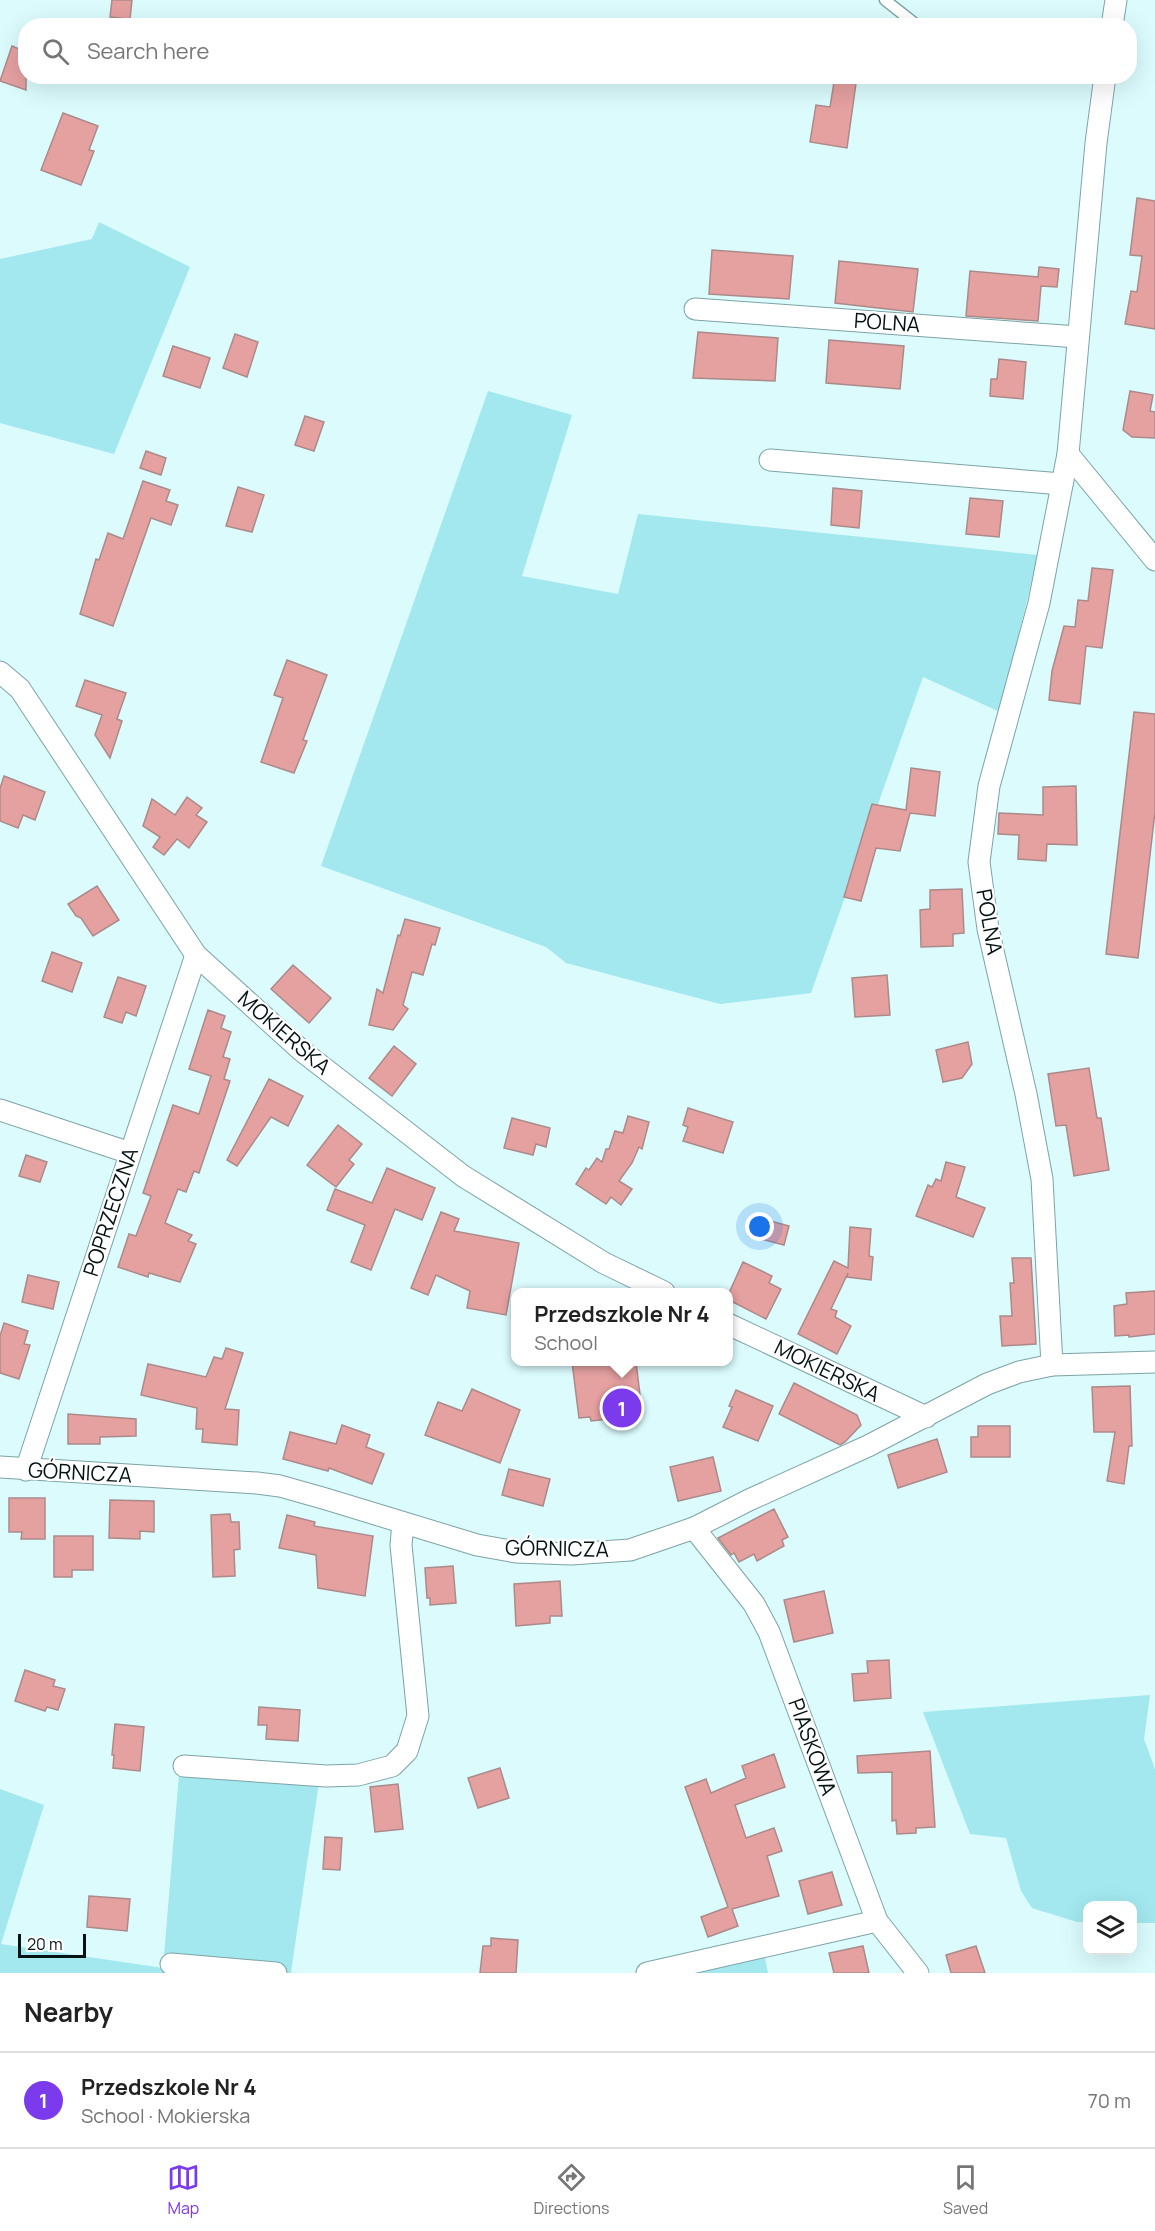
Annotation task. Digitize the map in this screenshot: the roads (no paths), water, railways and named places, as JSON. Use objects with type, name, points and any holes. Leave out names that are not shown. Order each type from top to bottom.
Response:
[{"type":"street","points":[[1113,18],[1116,0]]},
{"type":"street","name":"POLNA","points":[[1052,1365],[1042,1179],[1026,1094],[988,929],[979,862],[989,786],[1039,603],[1068,454],[1096,143],[1104,84]]},
{"type":"street","name":"POLNA","points":[[695,309],[1078,337]]},
{"type":"street","points":[[1068,454],[1155,560]]},
{"type":"street","points":[[770,460],[1062,484]]},
{"type":"street","name":"MOKIERSKA","points":[[0,672],[20,689],[196,955],[302,1051],[463,1176],[604,1263],[654,1288]]},
{"type":"street","name":"POPRZECZNA","points":[[26,1470],[196,955]]},
{"type":"street","points":[[0,1110],[130,1153]]},
{"type":"street","name":"MOKIERSKA","points":[[733,1326],[926,1417]]},
{"type":"street","name":"GÓRNICZA","points":[[0,1467],[280,1486],[477,1545],[516,1552],[571,1554],[630,1550],[694,1528],[926,1417],[987,1384],[1019,1372],[1052,1365],[1155,1362]]},
{"type":"street","points":[[184,1766],[326,1776],[358,1775],[392,1766],[407,1751],[418,1716],[401,1545],[403,1523]]},
{"type":"street","name":"PIASKOWA","points":[[694,1528],[754,1604],[769,1632],[877,1921],[918,1973]]},
{"type":"street","points":[[647,1973],[877,1921]]},
{"type":"street","points":[[171,1964],[276,1973]]},
{"type":"lane","points":[[885,0],[908,18]]},
{"type":"place","name":"Przedszkole Nr 4","points":[[622,1408]]}]
